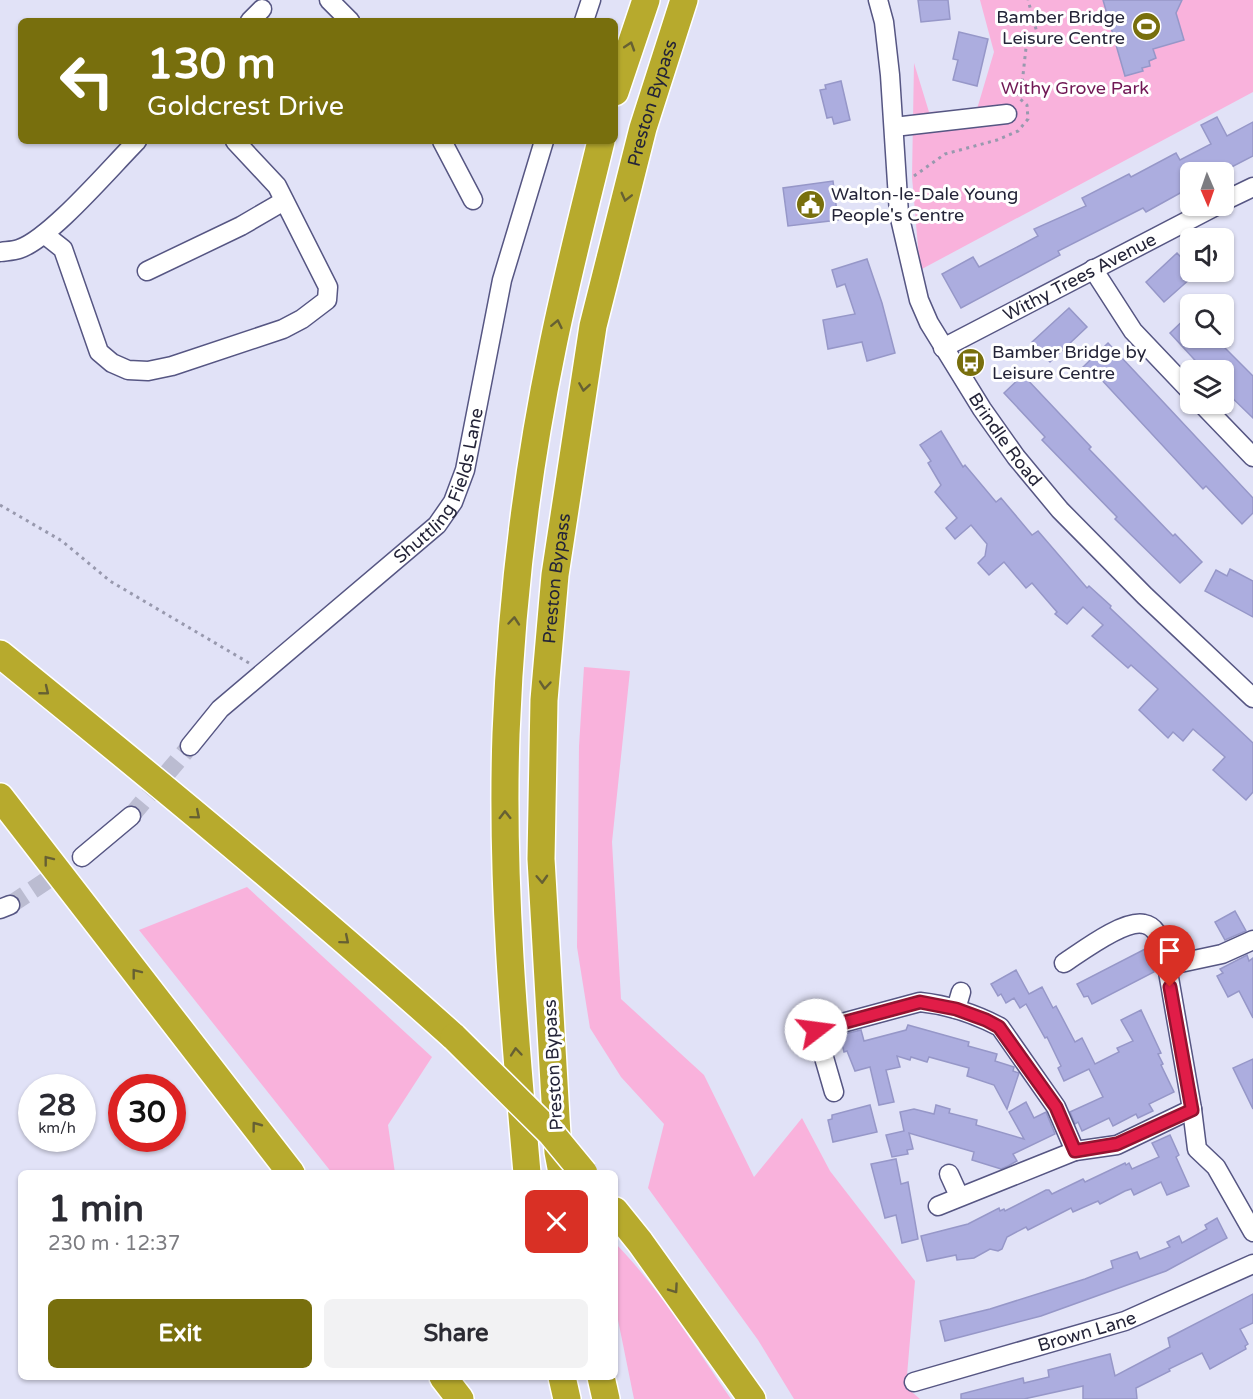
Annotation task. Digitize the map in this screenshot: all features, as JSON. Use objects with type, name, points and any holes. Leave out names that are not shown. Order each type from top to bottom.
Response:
[{"type":"highway","name":"Preston Bypass","points":[[618,83],[646,0]]},
{"type":"highway","name":"Preston Bypass","points":[[561,1170],[558,1152],[541,859],[544,700],[555,575],[593,326],[644,128],[684,0]]},
{"type":"highway","name":"Preston Bypass","points":[[527,1170],[508,941],[505,807],[510,672],[521,543],[540,411],[563,298],[600,144]]},
{"type":"highway","points":[[0,654],[306,907],[454,1037],[551,1133],[582,1170]]},
{"type":"highway","points":[[0,797],[289,1170]]},
{"type":"highway","points":[[618,1215],[752,1399]]},
{"type":"highway","points":[[445,1380],[460,1399]]},
{"type":"highway","points":[[563,1380],[567,1399]]},
{"type":"highway","points":[[603,1380],[606,1399]]},
{"type":"street","points":[[329,0],[347,18]]},
{"type":"street","points":[[585,18],[591,0]]},
{"type":"street","name":"Brindle Road","points":[[878,0],[887,45],[899,214],[919,300],[929,323],[981,408],[1016,457],[1060,510],[1145,596],[1253,698]]},
{"type":"street","points":[[894,127],[1007,114]]},
{"type":"street","points":[[0,252],[18,250],[33,243],[133,144]]},
{"type":"street","points":[[44,234],[63,249],[99,352],[112,363],[128,370],[148,371],[172,366],[283,329],[302,319],[327,300],[328,287],[277,186],[238,144]]},
{"type":"street","points":[[444,144],[473,200]]},
{"type":"street","name":"Shuttling Fields Lane","points":[[190,746],[220,710],[414,546],[437,525],[453,502],[465,470],[502,280],[543,144]]},
{"type":"street","points":[[1234,196],[1253,187]]},
{"type":"street","points":[[147,270],[241,226],[284,201]]},
{"type":"street","name":"Withy Trees Avenue","points":[[943,348],[1196,216]]},
{"type":"street","points":[[1093,269],[1133,331],[1180,380]]},
{"type":"street","points":[[1212,414],[1253,457]]},
{"type":"street","points":[[82,856],[131,816]]},
{"type":"street","points":[[1064,963],[1106,937],[1134,924],[1143,923],[1157,934],[1165,958],[1197,1149],[1216,1167],[1253,1232]]},
{"type":"street","points":[[1165,958],[1222,954],[1253,940]]},
{"type":"street","points":[[834,1092],[816,1030],[920,1002],[958,1001],[999,1027],[1056,1107],[1075,1151]]},
{"type":"street","points":[[938,1206],[958,1196],[1075,1151],[1117,1144],[1192,1110]]},
{"type":"street","points":[[949,1174],[958,1196]]},
{"type":"street","name":"Brown Lane","points":[[914,1382],[1125,1321],[1253,1264]]},
{"type":"path","points":[[897,186],[945,154],[997,140],[1018,131],[1028,119],[1027,105],[1018,97],[1022,84],[1026,48],[1039,40],[1028,0]]},
{"type":"path","points":[[0,505],[62,542],[110,581],[254,665],[267,668]]},
{"type":"green space","name":"Withy Grove Park","points":[[980,0],[1253,0],[1253,92],[920,270],[912,177],[914,63],[929,112],[977,109],[994,52]]},
{"type":"green space","points":[[584,667],[630,671],[612,842],[621,999],[704,1075],[754,1177],[802,1118],[830,1171],[915,1281],[906,1387],[920,1399],[794,1399],[758,1340],[648,1188],[664,1124],[621,1077],[590,1028],[577,947],[579,746]]},
{"type":"green space","points":[[247,887],[432,1057],[388,1125],[395,1170],[330,1170],[139,930]]},
{"type":"green space","points":[[618,1246],[662,1299],[731,1399],[634,1399],[618,1320]]},
{"type":"building","points":[[918,0],[948,0],[950,19],[921,22]]},
{"type":"building","name":"Bamber Bridge Leisure Centre","points":[[1103,0],[1182,0],[1176,13],[1184,40],[1153,49],[1156,58],[1149,61],[1150,66],[1142,68],[1143,71],[1125,76]]},
{"type":"building","points":[[959,32],[988,39],[977,86],[953,80],[958,60],[953,59]]},
{"type":"building","points":[[841,81],[850,120],[834,124],[832,117],[827,118],[820,90],[826,89],[825,85]]},
{"type":"building","points":[[1217,117],[1227,136],[1253,122],[1253,156],[1234,166],[1234,162],[1180,162],[1180,193],[1146,212],[1143,208],[1058,251],[1060,255],[961,308],[942,274],[973,257],[979,267],[1038,236],[1034,229],[1086,206],[1082,198],[1129,174],[1131,177],[1176,153],[1180,160],[1211,144],[1201,125]]},
{"type":"building","name":"Walton-le-Dale Young People's Centre","points":[[833,181],[838,220],[788,226],[783,188]]},
{"type":"building","points":[[1177,253],[1180,256],[1180,282],[1186,282],[1164,302],[1146,282]]},
{"type":"building","points":[[867,259],[882,303],[895,353],[867,361],[862,342],[828,349],[823,320],[855,314],[845,284],[837,287],[832,270]]},
{"type":"building","points":[[1069,308],[1087,327],[1050,362],[1032,342]]},
{"type":"building","points":[[1180,323],[1180,344],[1170,333]]},
{"type":"building","points":[[1108,343],[1253,498],[1253,513],[1242,524],[1206,486],[1203,489],[1099,377],[1095,381],[1082,368]]},
{"type":"building","points":[[1184,348],[1225,348],[1253,376],[1253,418],[1234,400],[1234,360],[1195,360]]},
{"type":"building","points":[[1023,375],[1091,447],[1089,449],[1173,536],[1175,534],[1202,562],[1180,583],[1115,519],[1117,517],[1042,440],[1045,437],[1004,393]]},
{"type":"building","points":[[941,431],[963,467],[965,465],[996,502],[1001,498],[1032,535],[1038,531],[1087,588],[1089,586],[1111,606],[1110,608],[1253,743],[1253,792],[1246,800],[1213,770],[1225,757],[1193,729],[1183,741],[1173,732],[1168,738],[1139,710],[1158,689],[1131,665],[1128,668],[1092,636],[1103,625],[1083,607],[1067,624],[1055,614],[1057,612],[1032,583],[1026,588],[1004,562],[989,575],[978,563],[985,556],[987,544],[971,525],[955,539],[946,528],[957,518],[935,492],[941,485],[928,463],[931,461],[920,445]]},
{"type":"building","points":[[1230,569],[1253,581],[1253,617],[1205,591],[1216,570],[1227,576]]},
{"type":"building","points":[[1235,911],[1246,931],[1225,940],[1215,922]]},
{"type":"building","points":[[1147,948],[1154,962],[1150,964],[1154,972],[1092,1004],[1088,996],[1084,997],[1077,984]]},
{"type":"building","points":[[1247,955],[1249,961],[1253,958],[1253,1018],[1239,991],[1228,997],[1217,976],[1223,973],[1220,969]]},
{"type":"building","points":[[1016,970],[1029,994],[1042,987],[1053,1008],[1056,1006],[1075,1042],[1082,1038],[1095,1064],[1119,1052],[1117,1048],[1133,1041],[1121,1020],[1141,1010],[1161,1053],[1158,1054],[1163,1064],[1161,1065],[1174,1092],[1149,1104],[1153,1111],[1138,1118],[1136,1114],[1113,1126],[1109,1118],[1082,1131],[1078,1122],[1075,1124],[1070,1112],[1103,1097],[1089,1069],[1064,1081],[1058,1068],[1061,1066],[1047,1037],[1045,1038],[1026,1004],[1020,1008],[1014,998],[1006,1003],[1001,994],[998,996],[991,984]]},
{"type":"building","points":[[908,1025],[969,1042],[968,1046],[997,1054],[995,1061],[1014,1067],[1013,1071],[1019,1073],[1007,1109],[994,1085],[967,1076],[969,1068],[929,1057],[927,1062],[897,1056],[900,1067],[886,1070],[894,1102],[879,1105],[870,1067],[855,1071],[847,1051],[844,1052],[840,1035],[861,1030],[864,1041],[906,1030]]},
{"type":"building","points":[[1253,1059],[1253,1109],[1233,1068]]},
{"type":"building","points":[[1026,1102],[1034,1118],[1046,1112],[1055,1134],[1013,1154],[1017,1161],[1001,1169],[972,1160],[974,1152],[909,1133],[913,1149],[907,1150],[908,1154],[892,1157],[886,1135],[904,1131],[900,1112],[914,1109],[934,1114],[936,1105],[950,1109],[949,1113],[977,1120],[976,1125],[1024,1139],[1009,1112]]},
{"type":"building","points":[[870,1105],[877,1132],[833,1142],[828,1120],[832,1119],[832,1115]]},
{"type":"building","points":[[1170,1135],[1179,1155],[1176,1157],[1189,1186],[1167,1195],[1161,1182],[1134,1195],[1131,1189],[1100,1204],[1098,1201],[1073,1212],[1071,1208],[1028,1230],[1026,1227],[1007,1237],[1002,1249],[998,1251],[990,1249],[974,1258],[957,1260],[956,1255],[927,1261],[921,1236],[968,1224],[999,1208],[1000,1211],[1004,1209],[1005,1211],[1046,1190],[1052,1194],[1083,1179],[1085,1182],[1125,1163],[1126,1165],[1129,1163],[1132,1169],[1159,1157],[1152,1143]]},
{"type":"building","points":[[896,1159],[901,1184],[908,1182],[918,1239],[902,1243],[896,1215],[885,1218],[871,1164]]},
{"type":"building","points":[[1217,1218],[1227,1238],[1166,1271],[1041,1316],[945,1341],[940,1321],[990,1309],[1085,1279],[1113,1268],[1111,1261],[1137,1252],[1140,1259],[1170,1247],[1167,1242],[1179,1236],[1182,1243],[1207,1229],[1205,1225]]},
{"type":"building","points":[[1253,1294],[1253,1323],[1240,1329],[1248,1344],[1245,1346],[1246,1349],[1210,1369],[1202,1353],[1136,1388],[1137,1399],[1083,1399],[1083,1386],[1024,1399],[961,1399],[961,1394],[1023,1378],[1024,1383],[1049,1377],[1048,1370],[1110,1354],[1115,1376],[1170,1347],[1168,1338]]},
{"type":"tunnel","points":[[131,816],[190,746]]},
{"type":"tunnel","points":[[10,905],[82,857]]},
{"type":"place","name":"Bamber Bridge Leisure Centre","points":[[1146,27]]},
{"type":"place","name":"Walton-le-Dale Young People's Centre","points":[[810,204]]},
{"type":"place","name":"Bamber Bridge by Leisure Centre","points":[[971,362]]},
{"type":"route","points":[[816,1030],[920,1002],[956,1009],[986,1020],[999,1027],[1041,1084],[1056,1107],[1075,1151],[1117,1144],[1192,1110],[1170,987]]}]
